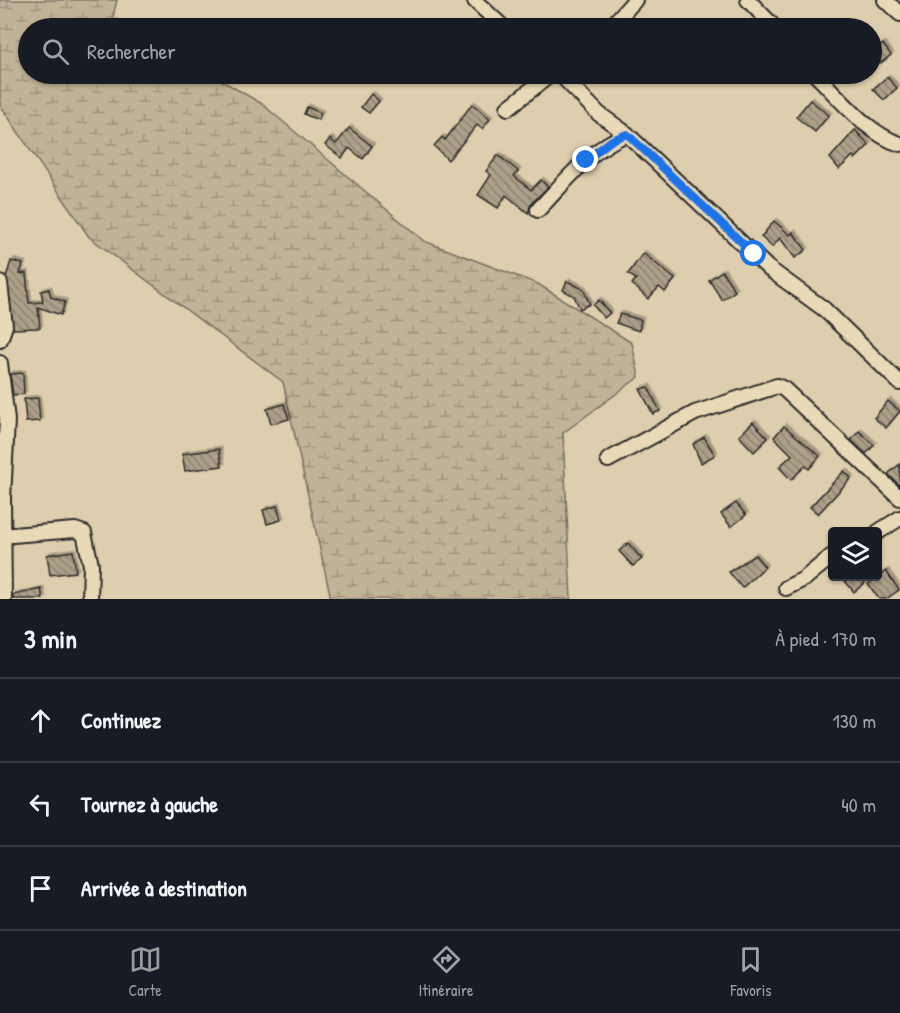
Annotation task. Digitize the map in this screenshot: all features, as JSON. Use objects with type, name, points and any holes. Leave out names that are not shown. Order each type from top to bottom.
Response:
[{"type":"street","points":[[619,18],[635,0]]},
{"type":"street","points":[[748,0],[765,18]]},
{"type":"street","points":[[885,0],[900,14]]},
{"type":"street","points":[[475,1],[493,18]]},
{"type":"street","points":[[508,108],[538,84]]},
{"type":"street","points":[[570,84],[598,114],[627,134],[768,267],[824,309],[900,383]]},
{"type":"street","points":[[825,84],[868,125],[887,140],[900,144]]},
{"type":"street","points":[[538,210],[594,154],[612,140],[627,134]]},
{"type":"street","points":[[0,283],[5,326],[0,340]]},
{"type":"street","points":[[0,363],[7,420],[2,536],[4,599]]},
{"type":"street","points":[[609,460],[695,413],[777,387],[784,389],[900,498]]},
{"type":"street","points":[[882,529],[900,518]]},
{"type":"street","points":[[2,536],[75,530],[84,533],[91,565],[90,599]]},
{"type":"street","points":[[786,588],[804,579],[828,559]]},
{"type":"green space","points":[[0,0],[117,0],[113,17],[115,18],[18,18],[18,84],[228,84],[261,103],[424,241],[538,284],[632,343],[639,377],[563,433],[571,599],[331,599],[283,382],[89,237],[0,105]]},
{"type":"building","points":[[882,45],[891,55],[882,62]]},
{"type":"building","points":[[887,77],[897,88],[884,100],[873,89],[882,84]]},
{"type":"building","points":[[371,94],[379,101],[369,113],[361,107]]},
{"type":"building","points":[[810,100],[829,115],[815,132],[796,117]]},
{"type":"building","points":[[472,104],[490,119],[482,129],[477,125],[448,160],[434,146],[442,137],[445,140]]},
{"type":"building","points":[[307,107],[321,113],[318,120],[304,114]]},
{"type":"building","points":[[349,128],[372,146],[363,159],[349,148],[342,158],[325,145],[330,139],[336,144]]},
{"type":"building","points":[[855,130],[869,145],[855,159],[853,156],[839,169],[830,158]]},
{"type":"building","points":[[498,155],[518,171],[514,176],[531,190],[541,180],[548,187],[531,204],[528,213],[506,195],[498,208],[478,195],[491,175],[486,171]]},
{"type":"building","points":[[774,221],[790,235],[793,232],[806,250],[795,258],[780,238],[772,247],[761,237]]},
{"type":"building","points":[[643,253],[675,279],[665,292],[659,287],[648,299],[632,284],[636,279],[628,274]]},
{"type":"building","points":[[11,261],[23,264],[20,274],[26,273],[29,303],[43,302],[41,291],[49,289],[51,297],[65,302],[61,315],[38,307],[40,328],[13,329],[6,277]]},
{"type":"building","points":[[722,271],[735,291],[722,300],[709,280]]},
{"type":"building","points":[[567,281],[583,289],[590,304],[580,309],[574,296],[563,290]]},
{"type":"building","points":[[599,300],[610,313],[604,318],[593,305]]},
{"type":"building","points":[[620,314],[641,320],[639,331],[616,323]]},
{"type":"building","points":[[23,373],[24,394],[13,395],[10,374]]},
{"type":"building","points":[[648,387],[660,411],[653,414],[640,389]]},
{"type":"building","points":[[38,398],[40,421],[26,422],[24,399]]},
{"type":"building","points":[[888,401],[900,411],[886,428],[874,418]]},
{"type":"building","points":[[284,404],[289,419],[271,424],[267,409]]},
{"type":"building","points":[[753,422],[768,438],[754,452],[739,436]]},
{"type":"building","points":[[784,426],[820,456],[809,469],[805,466],[791,480],[779,467],[792,455],[774,437]]},
{"type":"building","points":[[859,431],[874,445],[866,454],[851,440]]},
{"type":"building","points":[[704,437],[715,455],[701,463],[693,444]]},
{"type":"building","points":[[219,449],[222,466],[185,471],[182,454]]},
{"type":"building","points":[[900,464],[900,486],[888,474]]},
{"type":"building","points":[[844,471],[851,478],[818,514],[810,507]]},
{"type":"building","points":[[736,503],[746,515],[731,527],[721,514]]},
{"type":"building","points":[[277,506],[281,520],[267,524],[263,510]]},
{"type":"building","points":[[628,543],[642,559],[633,566],[619,551]]},
{"type":"building","points":[[73,551],[76,572],[50,575],[47,555]]},
{"type":"building","points":[[755,555],[765,567],[742,588],[729,572]]},
{"type":"building","points":[[886,571],[899,590],[886,599],[879,599],[868,584],[872,581],[882,581],[882,574]]},
{"type":"building","points":[[845,581],[864,581],[865,583],[854,592]]},
{"type":"building","points":[[41,589],[43,599],[13,599],[13,595]]},
{"type":"route","points":[[586,160],[612,140],[627,134],[754,254]]}]
